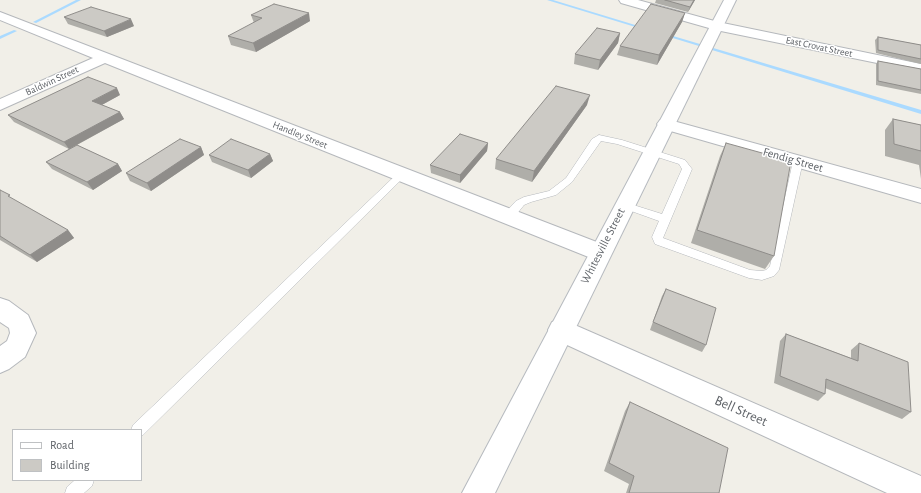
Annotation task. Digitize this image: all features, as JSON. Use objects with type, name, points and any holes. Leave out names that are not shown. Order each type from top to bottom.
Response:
[{"type":"street","name":"East Crovat Street","points":[[625,0],[716,26],[921,68]]},
{"type":"street","name":"Whitesville Street","points":[[478,493],[599,252],[730,0]]},
{"type":"street","name":"Handley Street","points":[[0,16],[599,252]]},
{"type":"street","name":"Baldwin Street","points":[[0,105],[104,58]]},
{"type":"street","name":"Fendig Street","points":[[666,124],[921,196]]},
{"type":"street","points":[[0,308],[19,322],[23,334],[16,349],[0,361]]},
{"type":"street","name":"Bell Street","points":[[561,330],[921,492]]},
{"type":"lane","points":[[508,217],[520,203],[528,199],[552,193],[569,180],[595,141],[599,138],[619,142],[682,162],[687,168],[658,237],[659,241],[749,274],[762,276],[770,273],[775,268],[798,161]]},
{"type":"lane","points":[[139,429],[401,175]]},
{"type":"lane","points":[[624,205],[666,219]]},
{"type":"lane","points":[[73,493],[85,481]]},
{"type":"building","points":[[665,0],[694,0],[690,7]]},
{"type":"building","points":[[274,4],[309,13],[253,43],[228,36],[262,18],[251,15]]},
{"type":"building","points":[[651,4],[685,13],[659,55],[620,46]]},
{"type":"building","points":[[91,7],[131,19],[104,31],[64,17]]},
{"type":"building","points":[[597,28],[620,33],[600,60],[575,54]]},
{"type":"building","points":[[878,37],[921,45],[921,59],[878,50]]},
{"type":"building","points":[[878,61],[921,69],[921,90],[878,81]]},
{"type":"building","points":[[88,77],[117,88],[92,101],[120,112],[64,142],[8,115]]},
{"type":"building","points":[[556,86],[590,95],[534,171],[496,159]]},
{"type":"building","points":[[893,119],[921,125],[921,151],[894,144]]},
{"type":"building","points":[[460,134],[488,143],[460,175],[430,165]]},
{"type":"building","points":[[180,139],[201,147],[147,183],[126,173]]},
{"type":"building","points":[[231,139],[270,154],[248,170],[209,155]]},
{"type":"building","points":[[726,143],[791,161],[774,256],[697,230]]},
{"type":"building","points":[[77,145],[118,164],[87,182],[46,162]]},
{"type":"building","points":[[0,190],[68,230],[30,255],[0,236]]},
{"type":"building","points":[[666,289],[716,308],[706,345],[653,322]]},
{"type":"building","points":[[786,334],[858,361],[859,343],[908,362],[911,412],[826,379],[825,394],[780,376]]},
{"type":"building","points":[[630,402],[728,448],[719,493],[629,493],[634,476],[609,463]]},
{"type":"waterway","points":[[35,22],[79,0]]},
{"type":"waterway","points":[[549,0],[643,28]]},
{"type":"waterway","points":[[0,38],[15,31]]},
{"type":"waterway","points":[[665,34],[921,112]]}]
